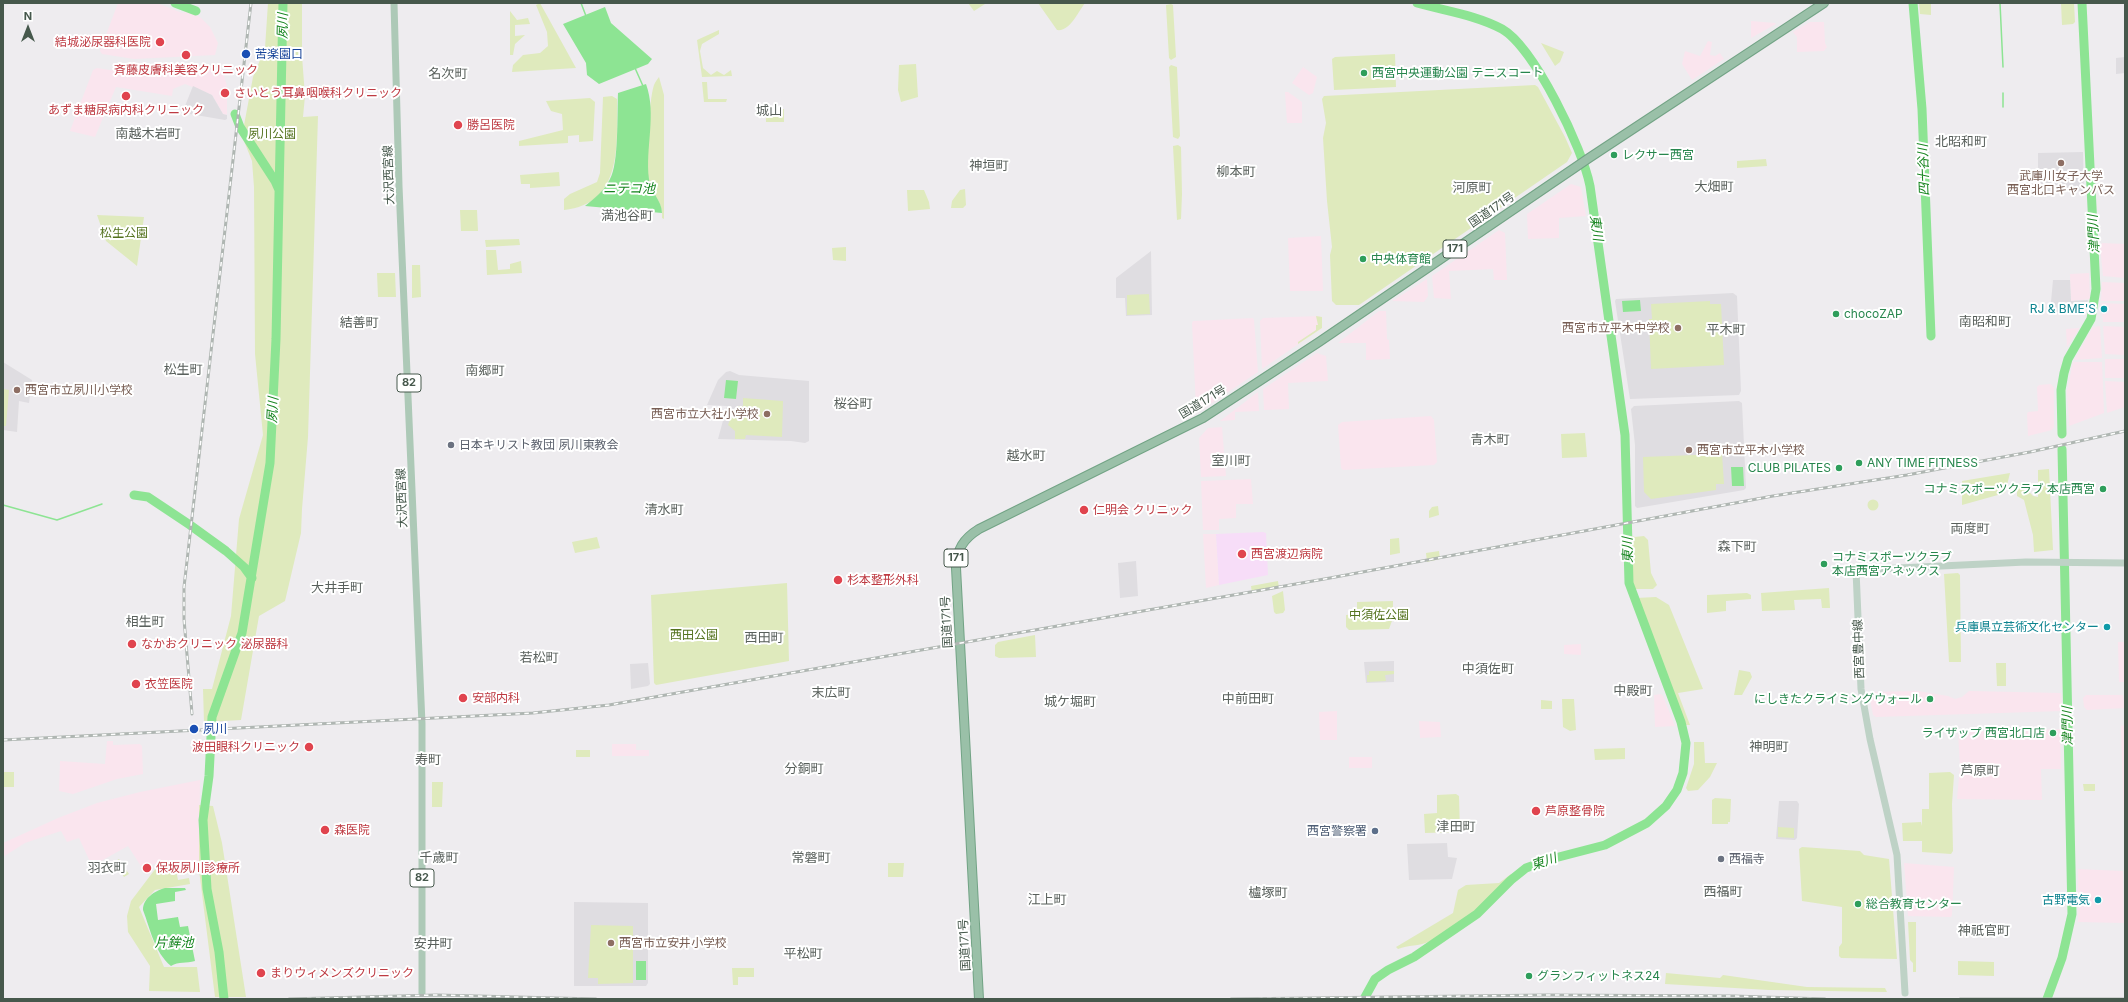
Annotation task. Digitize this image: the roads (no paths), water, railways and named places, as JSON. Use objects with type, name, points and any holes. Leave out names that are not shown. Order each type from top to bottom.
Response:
[{"type":"highway","name":"国道171号","points":[[979,999],[956,568],[958,552],[963,541],[979,529],[1203,418],[1320,342],[1580,164],[1824,3]]},
{"type":"main road","name":"大沢西宮線","points":[[394,3],[422,724],[422,993]]},
{"type":"main road","name":"西宮豊中線","points":[[1905,993],[1898,855],[1870,739],[1861,689],[1856,570],[2060,562],[2125,563]]},
{"type":"water","points":[[605,7],[611,23],[652,59],[648,64],[599,84],[587,75],[586,63],[563,24]]},
{"type":"water","name":"ニテコ池","points":[[646,84],[651,107],[648,155],[649,179],[651,188],[660,204],[662,213],[585,206],[602,191],[613,172],[616,150],[618,93]]},
{"type":"water","points":[[1640,300],[1641,311],[1623,312],[1622,301]]},
{"type":"water","points":[[726,380],[738,381],[736,399],[724,398]]},
{"type":"water","points":[[1731,467],[1743,467],[1744,486],[1732,486]]},
{"type":"water","name":"片鉾池","points":[[165,888],[185,888],[186,890],[175,892],[175,901],[156,904],[158,920],[178,917],[180,927],[188,926],[195,961],[171,966],[161,954],[154,940],[143,910],[145,902],[150,896]]},
{"type":"water","points":[[636,961],[646,961],[646,980],[636,980]]},
{"type":"waterway","points":[[175,3],[196,11]]},
{"type":"waterway","name":"夙川","points":[[224,999],[219,952],[207,889],[203,820],[209,776],[212,717],[242,633],[270,463],[276,339],[283,3]]},
{"type":"waterway","points":[[581,3],[586,16]]},
{"type":"waterway","name":"東川","points":[[1364,999],[1375,979],[1388,970],[1414,957],[1477,914],[1511,880],[1526,868],[1551,859],[1605,845],[1647,823],[1666,806],[1677,790],[1683,773],[1686,743],[1681,722],[1629,583],[1625,435],[1590,186],[1586,169],[1568,125],[1555,100],[1542,77],[1515,39],[1502,29],[1482,20],[1417,3]]},
{"type":"waterway","name":"四十谷川","points":[[1913,3],[1922,109],[1931,336]]},
{"type":"waterway","points":[[2000,3],[2003,67]]},
{"type":"waterway","name":"津門川","points":[[2062,434],[2061,390],[2064,373],[2068,359],[2091,319],[2096,289],[2082,3]]},
{"type":"waterway","points":[[635,68],[643,86]]},
{"type":"waterway","points":[[2003,93],[2003,107]]},
{"type":"waterway","points":[[235,114],[240,127],[275,181],[279,190]]},
{"type":"waterway","name":"津門川","points":[[2047,999],[2062,958],[2072,914],[2062,449]]},
{"type":"waterway","points":[[134,495],[148,497],[190,525],[226,551],[244,567],[252,578]]},
{"type":"waterway","points":[[3,505],[57,520],[102,504]]},
{"type":"railway","points":[[192,714],[184,619],[184,587],[251,3]]},
{"type":"railway","points":[[3,740],[533,713],[609,705],[1330,578],[1773,496],[1907,475],[2030,452],[2125,431]]},
{"type":"railway","points":[[289,999],[437,995],[596,999]]},
{"type":"railway","points":[[1231,999],[1546,995],[1734,996],[1825,999]]},
{"type":"railway","points":[[1960,999],[2125,999]]},
{"type":"place","name":"結城泌尿器科医院","points":[[160,42]]},
{"type":"place","name":"苦楽園口","points":[[246,54]]},
{"type":"place","name":"斉藤皮膚科美容クリニック","points":[[186,55]]},
{"type":"place","name":"西宮中央運動公園 テニスコート","points":[[1364,73]]},
{"type":"place","name":"さいとう耳鼻咽喉科クリニック","points":[[225,93]]},
{"type":"place","name":"あずま糖尿病内科クリニック","points":[[126,96]]},
{"type":"place","name":"勝呂医院","points":[[458,125]]},
{"type":"place","name":"レクサー西宮","points":[[1614,155]]},
{"type":"place","name":"武庫川女子大学 西宮北口キャンパス","points":[[2061,163]]},
{"type":"place","name":"中央体育館","points":[[1363,259]]},
{"type":"place","name":"RJ & BME'S","points":[[2104,309]]},
{"type":"place","name":"chocoZAP","points":[[1836,314]]},
{"type":"place","name":"西宮市立平木中学校","points":[[1678,328]]},
{"type":"place","name":"西宮市立夙川小学校","points":[[17,390]]},
{"type":"place","name":"西宮市立大社小学校","points":[[767,414]]},
{"type":"place","name":"日本キリスト教団 夙川東教会","points":[[451,445]]},
{"type":"place","name":"西宮市立平木小学校","points":[[1689,450]]},
{"type":"place","name":"ANY TIME FITNESS","points":[[1859,463]]},
{"type":"place","name":"CLUB PILATES","points":[[1839,468]]},
{"type":"place","name":"コナミスポーツクラブ 本店西宮","points":[[2103,489]]},
{"type":"place","name":"仁明会 クリニック","points":[[1084,510]]},
{"type":"place","name":"西宮渡辺病院","points":[[1242,554]]},
{"type":"place","name":"コナミスポーツクラブ 本店西宮アネックス","points":[[1824,564]]},
{"type":"place","name":"杉本整形外科","points":[[838,580]]},
{"type":"place","name":"兵庫県立芸術文化センター","points":[[2107,627]]},
{"type":"place","name":"なかおクリニック 泌尿器科","points":[[132,644]]},
{"type":"place","name":"衣笠医院","points":[[136,684]]},
{"type":"place","name":"安部内科","points":[[463,698]]},
{"type":"place","name":"にしきたクライミングウォール","points":[[1930,699]]},
{"type":"place","name":"夙川","points":[[194,729]]},
{"type":"place","name":"ライザップ 西宮北口店","points":[[2053,733]]},
{"type":"place","name":"波田眼科クリニック","points":[[309,747]]},
{"type":"place","name":"芦原整骨院","points":[[1536,811]]},
{"type":"place","name":"森医院","points":[[325,830]]},
{"type":"place","name":"西宮警察署","points":[[1375,831]]},
{"type":"place","name":"西福寺","points":[[1721,859]]},
{"type":"place","name":"保坂夙川診療所","points":[[147,868]]},
{"type":"place","name":"古野電気","points":[[2098,900]]},
{"type":"place","name":"総合教育センター","points":[[1858,904]]},
{"type":"place","name":"西宮市立安井小学校","points":[[611,943]]},
{"type":"place","name":"まりウィメンズクリニック","points":[[261,973]]},
{"type":"place","name":"グランフィットネス24","points":[[1529,976]]},
{"type":"district","name":"名次町","points":[[448,74]]},
{"type":"district","name":"城山","points":[[769,111]]},
{"type":"district","name":"南越木岩町","points":[[148,134]]},
{"type":"district","name":"北昭和町","points":[[1961,142]]},
{"type":"district","name":"神垣町","points":[[989,166]]},
{"type":"district","name":"柳本町","points":[[1236,172]]},
{"type":"district","name":"大畑町","points":[[1714,187]]},
{"type":"district","name":"河原町","points":[[1472,188]]},
{"type":"district","name":"満池谷町","points":[[627,216]]},
{"type":"district","name":"南昭和町","points":[[1985,322]]},
{"type":"district","name":"結善町","points":[[359,323]]},
{"type":"district","name":"平木町","points":[[1726,330]]},
{"type":"district","name":"松生町","points":[[183,370]]},
{"type":"district","name":"南郷町","points":[[485,371]]},
{"type":"district","name":"桜谷町","points":[[853,404]]},
{"type":"district","name":"青木町","points":[[1490,440]]},
{"type":"district","name":"越水町","points":[[1026,456]]},
{"type":"district","name":"室川町","points":[[1231,461]]},
{"type":"district","name":"清水町","points":[[664,510]]},
{"type":"district","name":"両度町","points":[[1970,529]]},
{"type":"district","name":"森下町","points":[[1737,547]]},
{"type":"district","name":"大井手町","points":[[337,588]]},
{"type":"district","name":"相生町","points":[[145,622]]},
{"type":"district","name":"西田町","points":[[764,638]]},
{"type":"district","name":"若松町","points":[[539,658]]},
{"type":"district","name":"中須佐町","points":[[1488,669]]},
{"type":"district","name":"中殿町","points":[[1633,691]]},
{"type":"district","name":"末広町","points":[[831,693]]},
{"type":"district","name":"中前田町","points":[[1248,699]]},
{"type":"district","name":"城ケ堀町","points":[[1070,702]]},
{"type":"district","name":"神明町","points":[[1769,747]]},
{"type":"district","name":"寿町","points":[[428,760]]},
{"type":"district","name":"分銅町","points":[[804,769]]},
{"type":"district","name":"芦原町","points":[[1980,771]]},
{"type":"district","name":"津田町","points":[[1456,827]]},
{"type":"district","name":"千歳町","points":[[439,858]]},
{"type":"district","name":"常磐町","points":[[811,858]]},
{"type":"district","name":"羽衣町","points":[[107,868]]},
{"type":"district","name":"西福町","points":[[1723,892]]},
{"type":"district","name":"櫨塚町","points":[[1268,893]]},
{"type":"district","name":"江上町","points":[[1047,900]]},
{"type":"district","name":"神祇官町","points":[[1984,931]]},
{"type":"district","name":"安井町","points":[[433,944]]},
{"type":"district","name":"平松町","points":[[803,954]]},
{"type":"park label","name":"夙川公園","points":[[272,134]]},
{"type":"park label","name":"松生公園","points":[[124,233]]},
{"type":"park label","name":"中須佐公園","points":[[1379,615]]},
{"type":"park label","name":"西田公園","points":[[694,635]]}]
